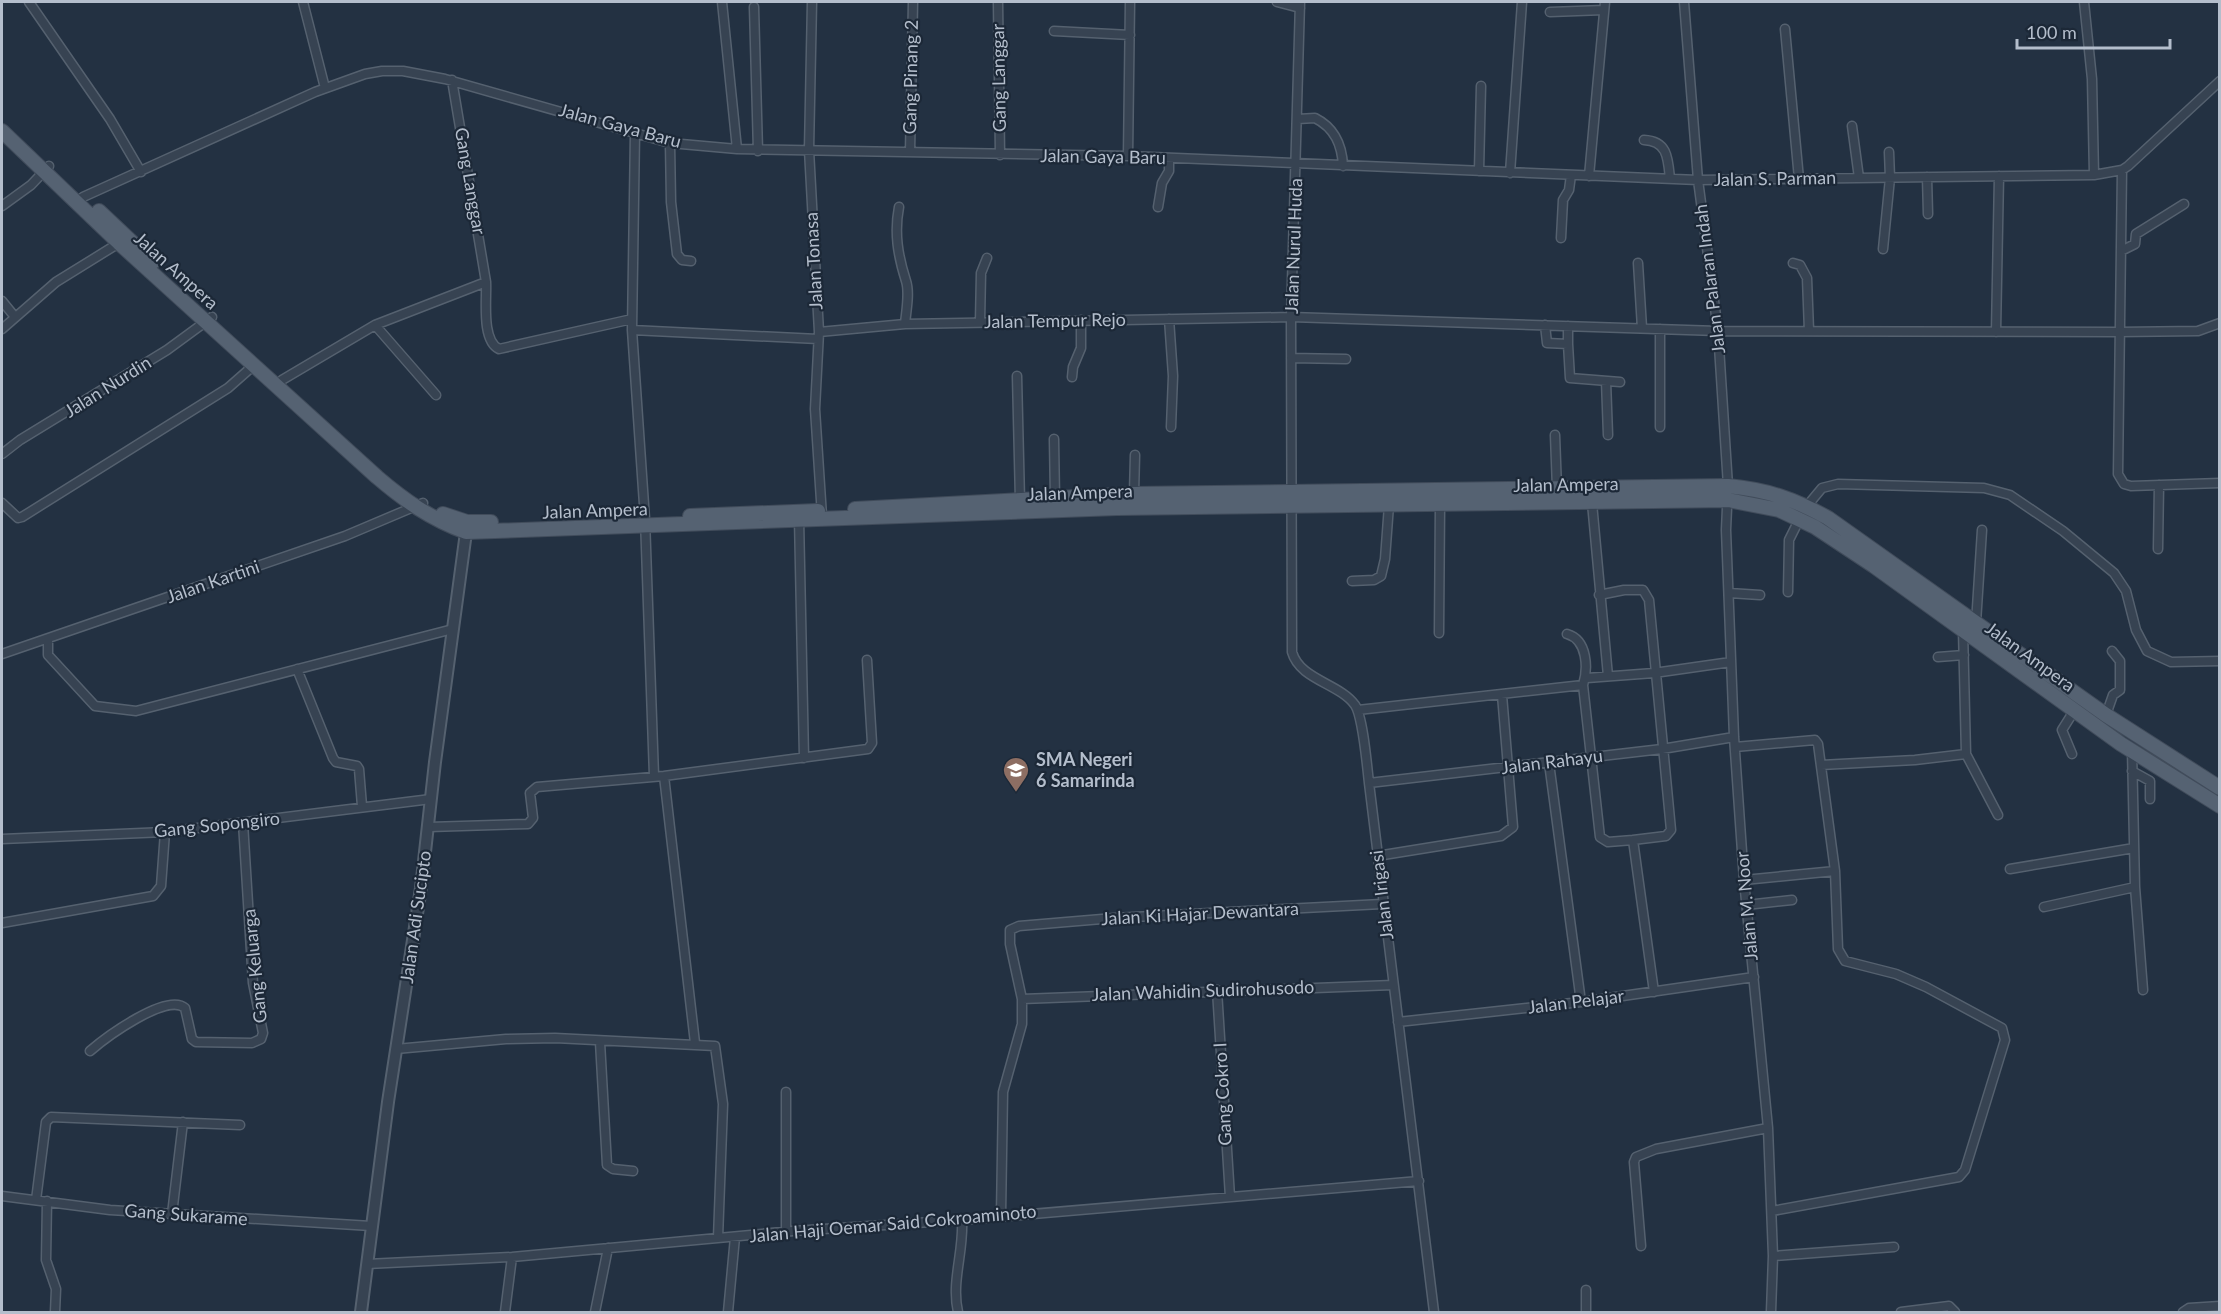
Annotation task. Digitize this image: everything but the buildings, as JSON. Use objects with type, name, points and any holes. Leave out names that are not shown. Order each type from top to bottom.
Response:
[{"type":"main road","name":"Jalan Ampera","points":[[2,121],[119,243],[282,380],[418,505]]},
{"type":"main road","name":"Jalan Ampera","points":[[2,131],[83,197],[254,366],[418,505],[467,527],[1117,508],[1592,503],[1728,493]]},
{"type":"main road","name":"Jalan Ampera","points":[[822,515],[1134,494],[1557,489],[1785,496],[1804,512],[1915,578],[1969,627],[2062,693],[2106,716],[2220,788]]},
{"type":"main road","name":"Jalan Ampera","points":[[2062,693],[2074,711],[2220,806]]},
{"type":"street","points":[[29,2],[110,119],[141,172]]},
{"type":"street","points":[[303,2],[326,88]]},
{"type":"street","points":[[723,2],[737,149]]},
{"type":"street","name":"Jalan Tonasa","points":[[812,2],[809,150],[818,336],[815,410],[822,515]]},
{"type":"street","name":"Gang Pinang 2","points":[[910,152],[913,2]]},
{"type":"street","name":"Gang Langgar","points":[[998,2],[1000,155]]},
{"type":"street","points":[[1128,156],[1130,2]]},
{"type":"street","points":[[1276,2],[1300,5]]},
{"type":"street","points":[[1510,172],[1522,2]]},
{"type":"street","name":"Jalan Palaran Indah","points":[[1684,2],[1698,180],[1718,331],[1728,493]]},
{"type":"street","points":[[2084,2],[2092,79],[2094,175]]},
{"type":"street","name":"Jalan Nurul Huda","points":[[1292,507],[1288,163],[1298,119],[1300,5]]},
{"type":"street","points":[[1550,12],[1605,6],[1589,176]]},
{"type":"street","points":[[754,8],[758,151]]},
{"type":"street","points":[[1785,29],[1799,179]]},
{"type":"street","points":[[1054,31],[1130,35]]},
{"type":"street","name":"Jalan Gaya Baru","points":[[83,197],[326,88],[365,74],[382,71],[403,71],[452,80],[670,143],[758,151],[1128,156],[1288,163]]},
{"type":"street","name":"Gang Langgar","points":[[452,80],[486,282],[489,336],[494,346],[500,348],[632,320]]},
{"type":"street","points":[[2220,81],[2122,170],[2118,474],[2124,484],[2159,486],[2220,483]]},
{"type":"street","points":[[1479,171],[1481,86]]},
{"type":"street","points":[[1298,119],[1315,118],[1328,127],[1342,148],[1343,166]]},
{"type":"street","points":[[1852,126],[1859,178]]},
{"type":"street","points":[[634,133],[632,330],[645,523],[654,776]]},
{"type":"street","points":[[1644,140],[1660,143],[1666,150],[1670,179]]},
{"type":"street","points":[[670,143],[671,202],[677,254],[682,260],[691,261]]},
{"type":"street","points":[[1883,249],[1890,178],[1889,152]]},
{"type":"street","points":[[1158,207],[1162,183],[1169,171],[1169,158]]},
{"type":"street","name":"Jalan S. Parman","points":[[1288,163],[1698,180],[2094,175],[2122,170]]},
{"type":"street","points":[[2,206],[46,169]]},
{"type":"street","points":[[1561,238],[1563,200],[1569,190],[1570,175]]},
{"type":"street","points":[[1996,332],[2000,176]]},
{"type":"street","points":[[1927,177],[1928,214]]},
{"type":"street","points":[[2121,250],[2135,244],[2136,234],[2184,204]]},
{"type":"street","points":[[899,207],[895,230],[901,271],[907,282],[905,324]]},
{"type":"street","points":[[2,329],[56,282],[119,243]]},
{"type":"street","points":[[980,322],[981,273],[987,258]]},
{"type":"street","points":[[1638,262],[1642,328]]},
{"type":"street","points":[[1793,263],[1800,265],[1807,278],[1809,331]]},
{"type":"street","points":[[282,380],[375,325],[486,282]]},
{"type":"street","points":[[2,301],[15,317]]},
{"type":"street","name":"Jalan Tempur Rejo","points":[[632,330],[818,336],[905,324],[1291,317],[1718,331],[2198,331],[2220,323]]},
{"type":"street","points":[[1169,319],[1173,376],[1171,427]]},
{"type":"street","name":"Jalan Nurdin","points":[[2,454],[176,345],[209,320]]},
{"type":"street","points":[[1072,377],[1081,348],[1081,320]]},
{"type":"street","points":[[375,325],[436,395]]},
{"type":"street","points":[[1545,325],[1547,344],[1568,345]]},
{"type":"street","points":[[1568,326],[1570,378],[1620,382]]},
{"type":"street","points":[[1660,329],[1660,427]]},
{"type":"street","points":[[1291,358],[1346,359]]},
{"type":"street","points":[[2,503],[13,516],[18,519],[22,517],[228,388],[254,366]]},
{"type":"street","points":[[1017,376],[1020,501]]},
{"type":"street","points":[[1606,381],[1608,435]]},
{"type":"street","points":[[1555,435],[1557,489]]},
{"type":"street","points":[[1054,439],[1055,499]]},
{"type":"street","points":[[1134,494],[1135,455]]},
{"type":"street","points":[[1788,592],[1790,540],[1804,512],[1822,488],[1838,484],[1984,488],[2010,495],[2054,525],[2114,573],[2126,591],[2136,630],[2147,651],[2171,662],[2220,661]]},
{"type":"street","points":[[2158,549],[2159,486]]},
{"type":"street","name":"Jalan M. Noor","points":[[1728,493],[1726,530],[1734,737],[1746,905],[1768,1128],[1773,1256],[1771,1312]]},
{"type":"street","points":[[1592,503],[1608,676]]},
{"type":"street","points":[[1439,633],[1440,504]]},
{"type":"street","name":"Jalan Kartini","points":[[2,654],[345,536],[418,505]]},
{"type":"street","points":[[1352,581],[1374,580],[1381,576],[1385,559],[1389,505]]},
{"type":"street","points":[[1292,507],[1291,641],[1294,659],[1304,669],[1344,694],[1358,710],[1502,695],[1585,682],[1608,676],[1654,673],[1731,662]]},
{"type":"street","points":[[799,516],[804,758]]},
{"type":"street","name":"Jalan Adi Sucipto","points":[[361,1312],[371,1226],[429,827],[467,527]]},
{"type":"street","points":[[1982,530],[1964,655],[1966,754],[1998,815]]},
{"type":"street","points":[[1567,634],[1574,636],[1581,643],[1590,758],[1600,837],[1608,842],[1666,836],[1671,832],[1648,595],[1644,591],[1631,590],[1599,595]]},
{"type":"street","points":[[1729,593],[1760,595]]},
{"type":"street","points":[[48,639],[47,651],[50,658],[91,703],[99,708],[136,711],[453,629]]},
{"type":"street","points":[[2106,716],[2113,695],[2120,690],[2120,662],[2112,651]]},
{"type":"street","points":[[1938,657],[1964,655]]},
{"type":"street","points":[[429,827],[528,824],[533,818],[530,794],[537,787],[664,776],[864,750],[871,747],[867,660]]},
{"type":"street","points":[[297,669],[333,758],[336,762],[357,766],[360,769],[362,806]]},
{"type":"street","points":[[1377,855],[1502,836],[1513,827],[1502,695]]},
{"type":"street","name":"Jalan Irigasi","points":[[1358,710],[1369,783],[1389,985],[1398,1022],[1434,1312]]},
{"type":"street","points":[[2072,754],[2062,730],[2074,711]]},
{"type":"street","name":"Jalan Rahayu","points":[[1369,783],[1662,749],[1734,737]]},
{"type":"street","points":[[1735,747],[1815,740],[1818,744],[1834,871],[1838,949],[1845,961],[1896,974],[1926,987],[2001,1028],[2005,1040],[1965,1170],[1959,1177],[1772,1210]]},
{"type":"street","points":[[2132,750],[2135,887],[2143,990]]},
{"type":"street","points":[[1821,765],[1915,760],[1966,754]]},
{"type":"street","points":[[1549,763],[1581,1002]]},
{"type":"street","points":[[2132,771],[2150,781],[2150,799]]},
{"type":"street","points":[[664,776],[695,1043]]},
{"type":"street","name":"Gang Sopongiro","points":[[2,839],[165,832],[431,799]]},
{"type":"street","name":"Gang Keluarga","points":[[90,1051],[122,1026],[152,1011],[175,1004],[185,1008],[192,1038],[196,1042],[252,1043],[261,1039],[263,1033],[254,983],[243,823]]},
{"type":"street","points":[[2,923],[139,900],[157,893],[161,886],[165,832]]},
{"type":"street","points":[[1633,840],[1654,992]]},
{"type":"street","points":[[2010,869],[2134,848]]},
{"type":"street","points":[[1744,880],[1834,871]]},
{"type":"street","points":[[2044,907],[2135,887]]},
{"type":"street","points":[[1746,905],[1791,900]]},
{"type":"street","name":"Jalan Ki Hajar Dewantara","points":[[1022,999],[1008,934],[1010,930],[1018,926],[1114,918],[1382,904]]},
{"type":"street","name":"Jalan Pelajar","points":[[1398,1022],[1581,1002],[1754,977]]},
{"type":"street","name":"Jalan Wahidin Sudirohusodo","points":[[1022,999],[1389,985]]},
{"type":"street","name":"Gang Cokro I","points":[[1217,990],[1230,1197]]},
{"type":"street","points":[[1001,1215],[1003,1092],[1020,1038],[1022,999]]},
{"type":"street","points":[[396,1049],[506,1039],[555,1038],[600,1042],[695,1043],[715,1046],[722,1088],[718,1238]]},
{"type":"street","points":[[600,1042],[607,1165],[613,1169],[633,1171]]},
{"type":"street","points":[[786,1092],[786,1232]]},
{"type":"street","points":[[36,1200],[46,1122],[51,1117],[240,1125]]},
{"type":"street","points":[[172,1214],[183,1122]]},
{"type":"street","points":[[1641,1246],[1634,1162],[1636,1157],[1656,1149],[1768,1128]]},
{"type":"street","name":"Jalan Haji Oemar Said Cokroaminoto","points":[[367,1264],[512,1257],[786,1232],[962,1220],[1419,1181]]},
{"type":"street","name":"Gang Sukarame","points":[[2,1196],[110,1210],[371,1226]]},
{"type":"street","points":[[47,1201],[46,1260],[56,1289],[55,1312]]},
{"type":"street","points":[[958,1312],[954,1295],[963,1244],[962,1220]]},
{"type":"street","points":[[728,1312],[735,1238]]},
{"type":"street","points":[[1773,1256],[1894,1247]]},
{"type":"street","points":[[595,1312],[608,1248]]},
{"type":"street","points":[[505,1312],[512,1257]]},
{"type":"street","points":[[1586,1290],[1586,1312]]},
{"type":"street","points":[[1901,1312],[1949,1306],[1955,1312]]},
{"type":"street","points":[[2186,1310],[2220,1306]]},
{"type":"place","name":"SMA Negeri 6 Samarinda","points":[[1016,793]]}]
